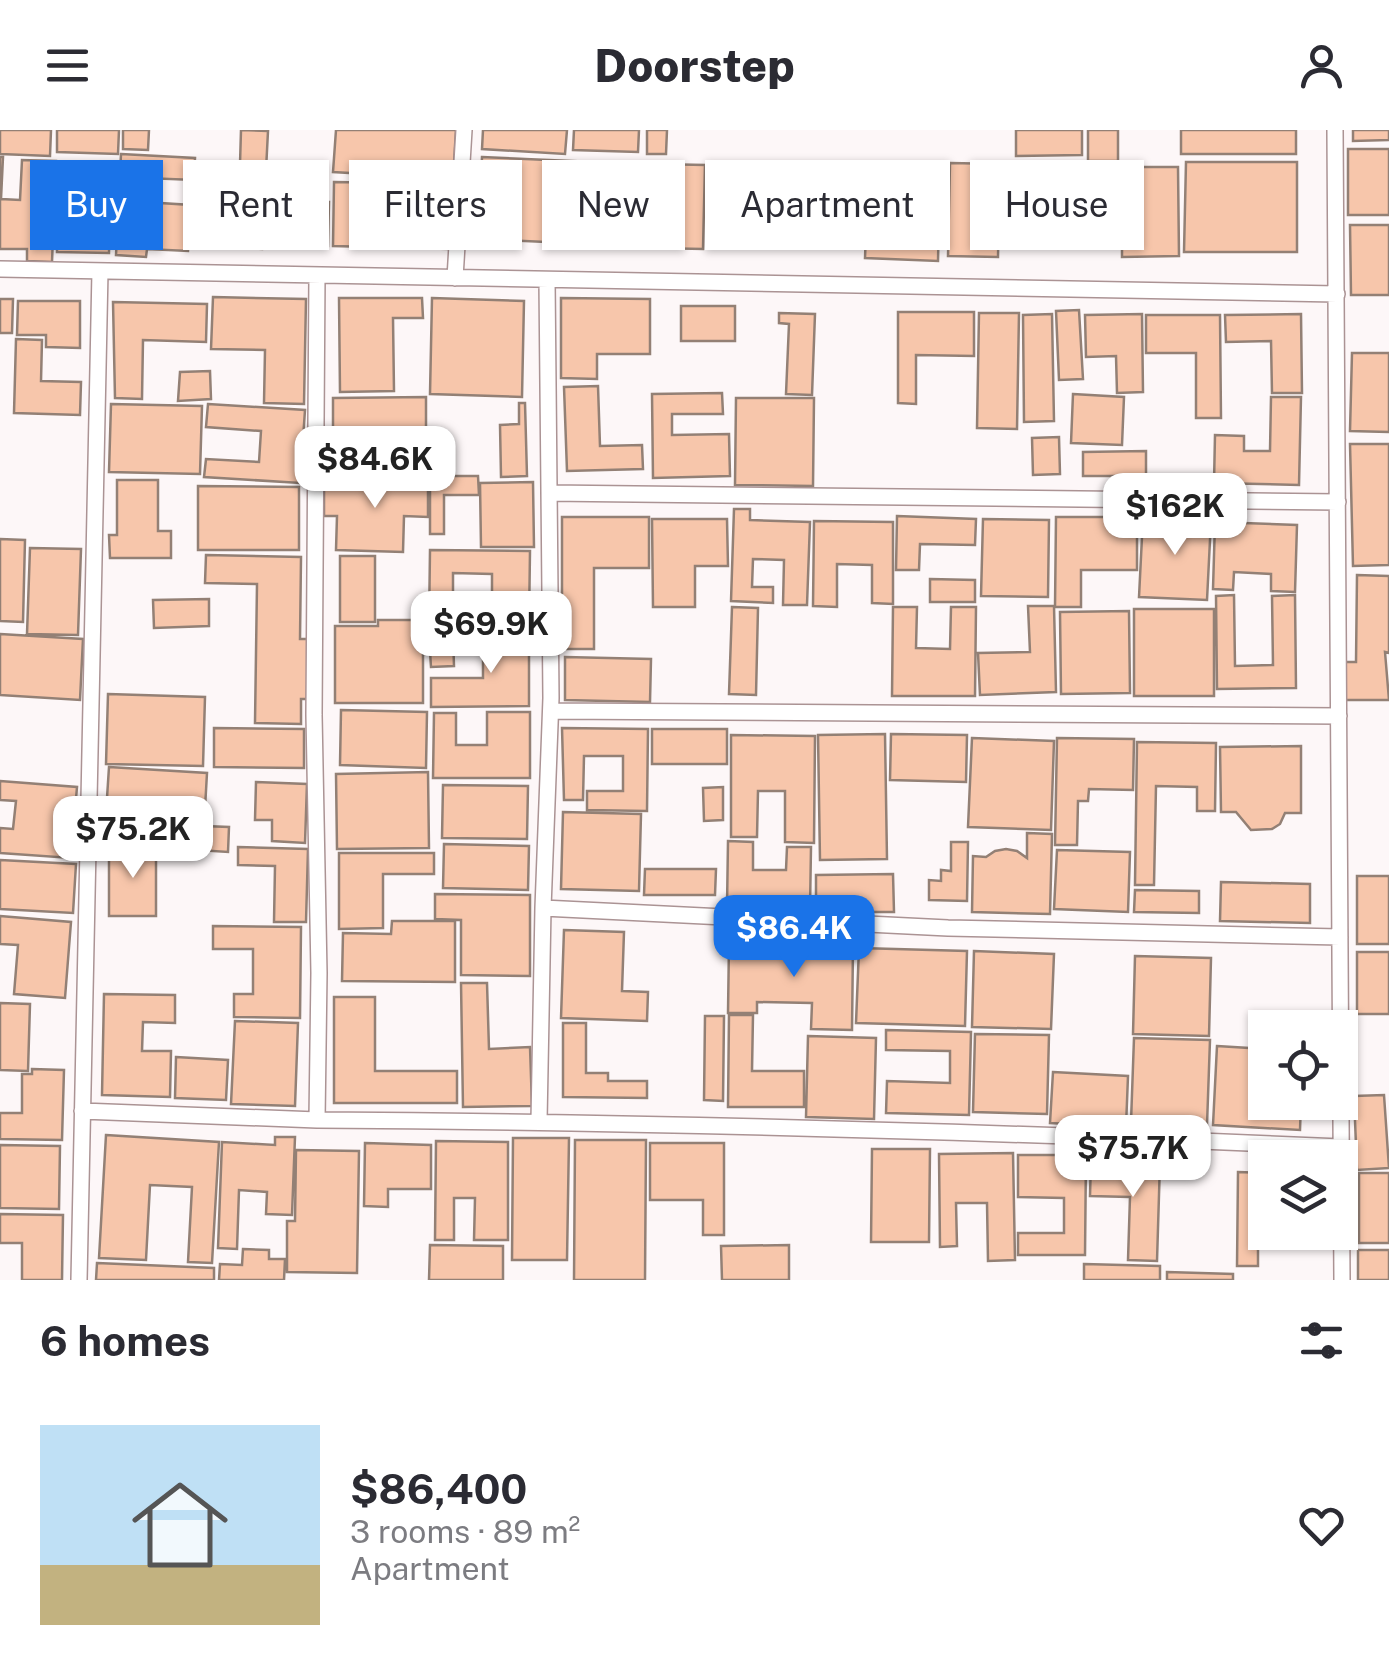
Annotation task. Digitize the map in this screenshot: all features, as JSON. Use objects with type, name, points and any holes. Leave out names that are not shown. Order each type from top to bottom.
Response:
[{"type":"lane","points":[[455,278],[464,130]]},
{"type":"lane","points":[[1335,130],[1341,1140]]},
{"type":"lane","points":[[0,269],[1337,294]]},
{"type":"lane","points":[[78,1280],[100,271]]},
{"type":"lane","points":[[317,275],[317,1120]]},
{"type":"lane","points":[[539,1121],[551,711],[547,280]]},
{"type":"lane","points":[[549,493],[1338,502]]},
{"type":"lane","points":[[551,711],[1339,716]]},
{"type":"lane","points":[[543,908],[948,928],[1340,937]]},
{"type":"lane","points":[[82,1110],[317,1120],[1012,1132],[1248,1143]]},
{"type":"lane","points":[[1342,1250],[1342,1280]]},
{"type":"building","points":[[0,130],[51,130],[50,156],[0,154]]},
{"type":"building","points":[[57,130],[119,130],[118,154],[57,152]]},
{"type":"building","points":[[123,130],[149,130],[148,150],[123,149]]},
{"type":"building","points":[[241,130],[268,131],[267,160],[240,160]]},
{"type":"building","points":[[336,130],[456,130],[454,160],[349,160],[349,173],[333,172]]},
{"type":"building","points":[[483,130],[567,130],[565,154],[482,149]]},
{"type":"building","points":[[574,130],[639,130],[638,152],[573,150]]},
{"type":"building","points":[[647,130],[667,130],[666,154],[647,154]]},
{"type":"building","points":[[1016,130],[1082,130],[1082,155],[1016,156]]},
{"type":"building","points":[[1088,130],[1118,130],[1118,160],[1088,160]]},
{"type":"building","points":[[1181,130],[1296,130],[1296,154],[1181,154]]},
{"type":"building","points":[[1353,130],[1389,130],[1389,140],[1353,141]]},
{"type":"building","points":[[1348,149],[1389,149],[1389,215],[1348,215]]},
{"type":"building","points":[[121,154],[195,158],[183,160],[183,180],[163,179],[163,160],[121,160]]},
{"type":"building","points":[[0,157],[1,199],[20,200],[22,160],[30,160],[30,250],[52,250],[52,262],[27,261],[27,249],[0,249]]},
{"type":"building","points":[[482,157],[549,160],[542,160],[542,242],[522,241],[522,160],[482,160]]},
{"type":"building","points":[[1186,162],[1297,162],[1297,252],[1184,252]]},
{"type":"building","points":[[950,163],[970,163],[970,250],[998,250],[998,257],[948,256]]},
{"type":"building","points":[[685,165],[705,165],[703,249],[685,249]]},
{"type":"building","points":[[1144,167],[1178,167],[1179,256],[1122,257],[1122,250],[1144,250]]},
{"type":"building","points":[[334,182],[349,182],[349,246],[333,246]]},
{"type":"building","points":[[163,203],[183,204],[183,250],[188,251],[163,250]]},
{"type":"building","points":[[1350,225],[1389,225],[1389,295],[1351,295]]},
{"type":"building","points":[[57,250],[109,250],[109,253]]},
{"type":"building","points":[[116,250],[147,250],[146,257],[116,255]]},
{"type":"building","points":[[865,250],[938,250],[938,261],[865,258]]},
{"type":"building","points":[[213,297],[306,299],[304,404],[264,403],[265,350],[211,349]]},
{"type":"building","points":[[339,298],[422,298],[423,318],[393,318],[394,391],[340,392]]},
{"type":"building","points":[[432,298],[524,301],[522,397],[430,394]]},
{"type":"building","points":[[561,298],[650,299],[650,354],[597,354],[597,379],[561,378]]},
{"type":"building","points":[[0,299],[13,299],[12,333],[0,333]]},
{"type":"building","points":[[18,301],[80,301],[80,348],[46,347],[46,335],[17,335]]},
{"type":"building","points":[[113,302],[207,304],[206,342],[143,340],[142,399],[115,398]]},
{"type":"building","points":[[681,306],[735,306],[735,341],[681,341]]},
{"type":"building","points":[[1079,310],[1083,379],[1059,380],[1056,311]]},
{"type":"building","points":[[898,312],[974,312],[974,356],[916,355],[916,404],[898,403]]},
{"type":"building","points":[[779,313],[815,314],[812,395],[786,394],[789,324],[779,323]]},
{"type":"building","points":[[979,313],[1019,313],[1017,429],[977,428]]},
{"type":"building","points":[[1052,314],[1054,421],[1024,422],[1023,315]]},
{"type":"building","points":[[1142,314],[1143,392],[1117,393],[1116,356],[1086,357],[1085,315]]},
{"type":"building","points":[[1301,314],[1302,393],[1272,393],[1271,341],[1226,342],[1225,315]]},
{"type":"building","points":[[1146,315],[1220,315],[1221,418],[1196,418],[1196,353],[1146,353]]},
{"type":"building","points":[[16,339],[42,340],[41,381],[81,382],[80,415],[14,413]]},
{"type":"building","points":[[1352,353],[1389,353],[1389,432],[1350,431]]},
{"type":"building","points":[[210,371],[211,399],[178,401],[180,372]]},
{"type":"building","points":[[598,386],[600,446],[642,445],[643,469],[567,471],[564,387]]},
{"type":"building","points":[[722,393],[723,414],[672,414],[672,435],[729,434],[730,476],[653,478],[652,394]]},
{"type":"building","points":[[1073,394],[1124,397],[1122,445],[1071,443]]},
{"type":"building","points":[[426,397],[426,469],[333,469],[333,398]]},
{"type":"building","points":[[1271,397],[1301,397],[1299,485],[1214,483],[1215,435],[1244,436],[1244,451],[1270,451]]},
{"type":"building","points":[[736,398],[814,398],[813,486],[735,485]]},
{"type":"building","points":[[519,403],[525,403],[527,476],[501,477],[500,425],[519,424]]},
{"type":"building","points":[[111,404],[202,406],[200,474],[109,472]]},
{"type":"building","points":[[208,404],[305,410],[300,483],[204,477],[206,459],[259,462],[261,431],[206,427]]},
{"type":"building","points":[[1059,437],[1060,474],[1033,475],[1032,438]]},
{"type":"building","points":[[1350,444],[1389,444],[1389,565],[1353,566]]},
{"type":"building","points":[[1146,451],[1146,476],[1083,476],[1083,452]]},
{"type":"building","points":[[337,476],[428,478],[428,517],[404,516],[403,552],[336,550],[337,516],[324,516],[324,488],[336,488]]},
{"type":"building","points":[[430,476],[478,476],[479,495],[444,495],[444,534],[430,534]]},
{"type":"building","points":[[117,480],[158,480],[158,531],[171,531],[171,558],[110,558],[109,535],[117,535]]},
{"type":"building","points":[[533,482],[534,547],[481,547],[480,483]]},
{"type":"building","points":[[198,486],[299,487],[299,550],[198,550]]},
{"type":"building","points":[[734,509],[750,509],[750,520],[810,522],[807,605],[783,605],[784,560],[753,559],[752,587],[773,587],[773,603],[731,601]]},
{"type":"building","points":[[897,516],[976,519],[975,545],[920,544],[919,570],[896,570]]},
{"type":"building","points":[[562,517],[649,517],[649,568],[594,568],[594,649],[562,649]]},
{"type":"building","points":[[1056,517],[1137,517],[1137,570],[1081,570],[1081,607],[1055,607]]},
{"type":"building","points":[[1143,517],[1211,520],[1207,600],[1139,597]]},
{"type":"building","points":[[652,519],[727,519],[728,566],[695,566],[695,607],[653,607]]},
{"type":"building","points":[[983,519],[1049,520],[1048,597],[981,596]]},
{"type":"building","points":[[814,521],[893,522],[893,604],[872,603],[872,565],[837,564],[837,607],[813,606]]},
{"type":"building","points":[[1215,522],[1297,525],[1295,592],[1271,591],[1271,574],[1234,572],[1233,590],[1213,589]]},
{"type":"building","points":[[0,539],[25,540],[23,622],[0,621]]},
{"type":"building","points":[[30,548],[81,549],[78,635],[27,634]]},
{"type":"building","points":[[430,550],[530,551],[529,624],[492,623],[492,574],[453,573],[453,626],[429,626]]},
{"type":"building","points":[[206,555],[301,557],[300,639],[308,639],[307,699],[301,699],[301,724],[255,723],[257,584],[205,583]]},
{"type":"building","points":[[340,556],[375,556],[375,622],[340,622]]},
{"type":"building","points":[[1357,575],[1389,576],[1389,653],[1385,652],[1389,700],[1344,700],[1344,662],[1356,662]]},
{"type":"building","points":[[930,579],[975,580],[975,602],[930,602]]},
{"type":"building","points":[[1234,595],[1235,666],[1273,665],[1272,596],[1295,595],[1296,688],[1217,689],[1216,596]]},
{"type":"building","points":[[209,599],[209,626],[154,628],[153,600]]},
{"type":"building","points":[[1028,606],[1054,606],[1056,692],[980,695],[978,653],[1030,652]]},
{"type":"building","points":[[732,607],[758,608],[756,695],[729,694]]},
{"type":"building","points":[[893,607],[917,607],[916,648],[950,649],[951,607],[976,607],[975,696],[892,696]]},
{"type":"building","points":[[1134,609],[1214,609],[1214,696],[1134,696]]},
{"type":"building","points":[[1129,611],[1130,693],[1061,694],[1060,612]]},
{"type":"building","points":[[378,620],[423,620],[423,703],[335,703],[335,626],[378,626]]},
{"type":"building","points":[[529,630],[529,706],[431,707],[431,678],[483,678],[483,631]]},
{"type":"building","points":[[0,634],[83,639],[80,700],[0,695]]},
{"type":"building","points":[[453,635],[454,666],[431,667],[429,636]]},
{"type":"building","points":[[565,657],[651,659],[650,702],[565,700]]},
{"type":"building","points":[[108,694],[205,697],[203,766],[106,764]]},
{"type":"building","points":[[341,710],[427,712],[426,768],[340,765]]},
{"type":"building","points":[[487,712],[530,712],[530,778],[433,778],[434,713],[456,713],[456,745],[487,745]]},
{"type":"building","points":[[214,728],[304,729],[304,768],[214,767]]},
{"type":"building","points":[[562,728],[648,729],[647,811],[587,810],[587,791],[623,791],[623,756],[584,756],[583,800],[564,800]]},
{"type":"building","points":[[652,729],[727,729],[727,764],[652,764]]},
{"type":"building","points":[[885,734],[887,859],[820,860],[818,735]]},
{"type":"building","points":[[891,734],[967,735],[966,782],[890,780]]},
{"type":"building","points":[[731,735],[815,736],[814,843],[785,842],[785,791],[758,791],[757,837],[731,837]]},
{"type":"building","points":[[972,738],[1054,741],[1051,830],[968,827]]},
{"type":"building","points":[[1057,738],[1134,739],[1133,790],[1089,789],[1088,801],[1078,801],[1077,845],[1055,845]]},
{"type":"building","points":[[1137,742],[1216,743],[1215,811],[1197,811],[1197,787],[1156,786],[1154,885],[1135,885]]},
{"type":"building","points":[[1301,746],[1301,813],[1285,813],[1280,824],[1272,829],[1251,830],[1236,812],[1221,812],[1220,747]]},
{"type":"building","points":[[109,767],[207,773],[204,826],[229,827],[228,852],[104,844]]},
{"type":"building","points":[[428,772],[429,848],[337,849],[336,774]]},
{"type":"building","points":[[0,781],[77,787],[71,858],[0,853],[0,828],[13,829],[16,801],[0,800]]},
{"type":"building","points":[[256,782],[307,784],[305,843],[272,841],[272,820],[255,820]]},
{"type":"building","points":[[443,785],[528,786],[527,839],[442,838]]},
{"type":"building","points":[[723,787],[723,820],[704,821],[703,788]]},
{"type":"building","points":[[563,812],[641,814],[639,891],[561,889]]},
{"type":"building","points":[[1027,833],[1052,834],[1050,914],[972,912],[973,856],[986,857],[1006,849],[1027,858]]},
{"type":"building","points":[[728,841],[753,842],[753,870],[786,870],[787,847],[811,847],[810,908],[727,907]]},
{"type":"building","points":[[951,842],[968,842],[967,901],[929,900],[929,880],[941,881],[941,870],[951,871]]},
{"type":"building","points":[[444,844],[529,846],[528,890],[443,888]]},
{"type":"building","points":[[109,847],[156,847],[156,916],[109,916]]},
{"type":"building","points":[[238,847],[308,849],[306,922],[274,922],[275,866],[238,865]]},
{"type":"building","points":[[1057,850],[1130,852],[1128,912],[1054,909]]},
{"type":"building","points":[[339,853],[434,853],[434,874],[383,874],[383,928],[339,929]]},
{"type":"building","points":[[0,860],[76,864],[73,913],[0,909]]},
{"type":"building","points":[[645,869],[716,869],[715,895],[644,895]]},
{"type":"building","points":[[893,874],[894,912],[816,912],[816,875]]},
{"type":"building","points":[[1357,876],[1389,876],[1389,944],[1357,944]]},
{"type":"building","points":[[1221,882],[1310,884],[1310,923],[1220,921]]},
{"type":"building","points":[[1135,890],[1199,891],[1199,913],[1134,912]]},
{"type":"building","points":[[435,894],[530,895],[530,976],[461,975],[461,920],[435,919]]},
{"type":"building","points":[[0,916],[71,922],[65,998],[14,994],[18,945],[0,944]]},
{"type":"building","points":[[392,921],[455,921],[455,982],[342,981],[343,933],[391,934]]},
{"type":"building","points":[[213,926],[301,927],[300,1018],[234,1017],[234,994],[253,994],[253,949],[213,949]]},
{"type":"building","points":[[564,930],[624,932],[622,991],[648,992],[647,1021],[561,1018]]},
{"type":"building","points":[[729,944],[853,946],[852,1030],[811,1029],[812,1003],[757,1002],[757,1013],[728,1013]]},
{"type":"building","points":[[859,948],[967,951],[965,1026],[856,1023]]},
{"type":"building","points":[[974,951],[1054,954],[1051,1029],[972,1027]]},
{"type":"building","points":[[1357,952],[1389,952],[1389,1014],[1358,1014]]},
{"type":"building","points":[[1135,956],[1211,958],[1209,1036],[1133,1034]]},
{"type":"building","points":[[461,983],[487,983],[489,1049],[530,1047],[532,1106],[463,1107]]},
{"type":"building","points":[[104,994],[175,995],[175,1023],[143,1022],[142,1051],[171,1051],[170,1097],[102,1095]]},
{"type":"building","points":[[334,997],[375,997],[375,1071],[457,1071],[457,1103],[334,1103]]},
{"type":"building","points":[[0,1003],[30,1004],[28,1071],[0,1070]]},
{"type":"building","points":[[729,1015],[753,1015],[752,1071],[804,1071],[804,1107],[728,1107]]},
{"type":"building","points":[[705,1016],[724,1016],[723,1101],[704,1100]]},
{"type":"building","points":[[235,1021],[298,1023],[295,1106],[231,1104]]},
{"type":"building","points":[[563,1023],[586,1023],[586,1073],[608,1073],[608,1081],[647,1081],[647,1098],[563,1097]]},
{"type":"building","points":[[886,1030],[971,1032],[969,1115],[886,1113],[887,1081],[950,1083],[950,1051],[886,1050]]},
{"type":"building","points":[[975,1034],[1049,1035],[1047,1114],[973,1112]]},
{"type":"building","points":[[808,1036],[876,1038],[874,1119],[806,1117]]},
{"type":"building","points":[[1134,1038],[1210,1040],[1207,1125],[1131,1122]]},
{"type":"building","points":[[1217,1046],[1248,1048],[1248,1120],[1300,1120],[1300,1130],[1213,1125]]},
{"type":"building","points":[[176,1057],[228,1060],[226,1100],[175,1098]]},
{"type":"building","points":[[32,1069],[64,1070],[62,1140],[0,1139],[0,1113],[22,1113],[22,1074],[32,1074]]},
{"type":"building","points":[[1053,1072],[1128,1076],[1126,1127],[1050,1123]]},
{"type":"building","points":[[1384,1095],[1389,1168],[1358,1170],[1355,1120],[1358,1120],[1358,1096]]},
{"type":"building","points":[[106,1135],[219,1142],[212,1263],[188,1262],[192,1187],[150,1185],[146,1260],[99,1258]]},
{"type":"building","points":[[275,1137],[295,1137],[292,1215],[266,1214],[267,1192],[239,1190],[237,1249],[218,1248],[222,1142],[275,1145]]},
{"type":"building","points":[[513,1138],[569,1138],[567,1260],[512,1260]]},
{"type":"building","points":[[575,1140],[646,1140],[645,1280],[574,1280]]},
{"type":"building","points":[[436,1141],[508,1142],[508,1240],[474,1240],[475,1198],[454,1198],[454,1240],[435,1240]]},
{"type":"building","points":[[365,1143],[431,1145],[431,1189],[388,1189],[388,1207],[364,1206]]},
{"type":"building","points":[[650,1143],[724,1143],[724,1235],[703,1235],[703,1200],[650,1200]]},
{"type":"building","points":[[0,1145],[60,1146],[59,1209],[0,1208]]},
{"type":"building","points":[[872,1149],[930,1149],[929,1242],[871,1242]]},
{"type":"building","points":[[296,1150],[359,1151],[357,1273],[287,1272],[287,1221],[295,1221]]},
{"type":"building","points":[[1013,1153],[1015,1260],[988,1261],[987,1203],[956,1203],[957,1246],[940,1247],[939,1154]]},
{"type":"building","points":[[1018,1155],[1086,1155],[1085,1255],[1018,1255],[1018,1233],[1064,1233],[1064,1198],[1018,1197]]},
{"type":"building","points":[[1091,1160],[1160,1162],[1157,1261],[1128,1260],[1130,1197],[1090,1196]]},
{"type":"building","points":[[1238,1172],[1248,1172],[1248,1250],[1258,1250],[1258,1266],[1237,1266]]},
{"type":"building","points":[[1359,1173],[1389,1173],[1389,1243],[1359,1243]]},
{"type":"building","points":[[0,1214],[63,1215],[62,1280],[22,1280],[22,1243],[0,1243]]},
{"type":"building","points":[[430,1245],[503,1246],[503,1280],[429,1280]]},
{"type":"building","points":[[789,1245],[789,1280],[722,1280],[721,1246]]},
{"type":"building","points":[[243,1249],[269,1250],[269,1259],[285,1259],[284,1280],[219,1280],[220,1264],[242,1265]]},
{"type":"building","points":[[1358,1250],[1389,1250],[1389,1280],[1358,1280]]},
{"type":"building","points":[[97,1263],[214,1268],[214,1280],[96,1280]]},
{"type":"building","points":[[1084,1264],[1160,1266],[1160,1280],[1084,1280]]},
{"type":"building","points":[[1167,1272],[1233,1274],[1233,1280],[1167,1280]]}]
